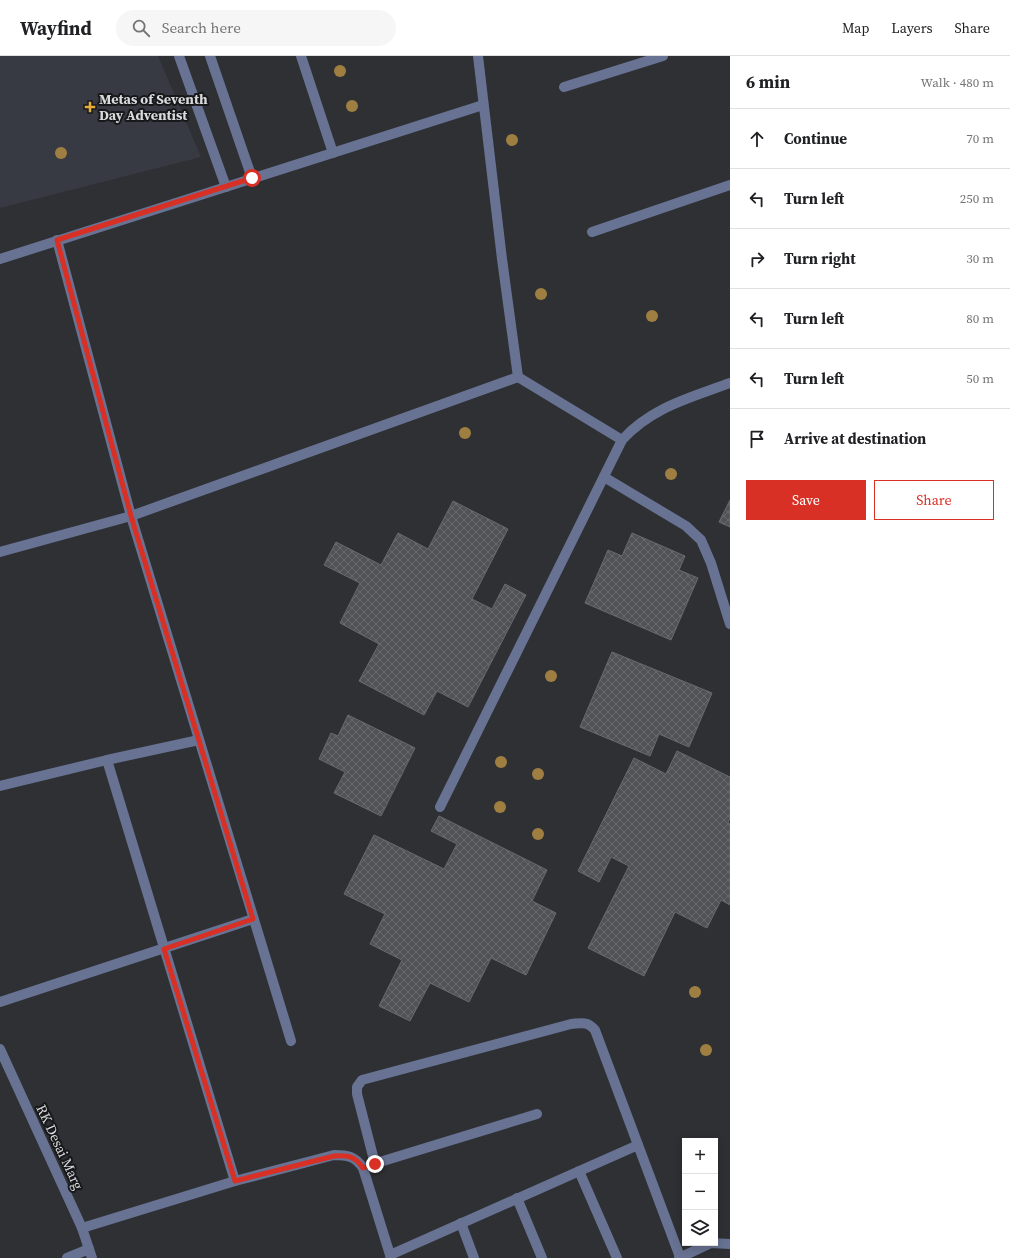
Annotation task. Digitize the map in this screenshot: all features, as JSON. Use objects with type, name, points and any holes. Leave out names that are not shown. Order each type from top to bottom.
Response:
[{"type":"street","points":[[179,56],[226,187]]},
{"type":"street","points":[[210,56],[252,178]]},
{"type":"street","points":[[301,56],[333,153]]},
{"type":"street","points":[[478,56],[501,251],[518,377]]},
{"type":"street","points":[[564,87],[663,56]]},
{"type":"street","points":[[0,258],[484,105]]},
{"type":"street","points":[[592,232],[730,185]]},
{"type":"street","points":[[57,240],[131,516],[291,1041]]},
{"type":"street","points":[[518,377],[622,440]]},
{"type":"street","points":[[0,552],[131,516],[518,377]]},
{"type":"street","points":[[440,807],[622,440],[644,420],[669,406],[730,383]]},
{"type":"street","points":[[604,477],[686,526],[701,540],[711,563],[730,624]]},
{"type":"street","points":[[0,786],[107,760],[199,740]]},
{"type":"street","points":[[107,760],[235,1181]]},
{"type":"street","points":[[0,1002],[253,919]]},
{"type":"street","points":[[375,1164],[357,1094],[356,1087],[362,1080],[571,1024],[590,1024],[595,1030],[679,1258],[711,1243],[730,1244]]},
{"type":"street","name":"RK Desai Marg","points":[[0,1049],[82,1228],[91,1253]]},
{"type":"street","points":[[363,1168],[536,1114]]},
{"type":"street","points":[[82,1228],[235,1181],[334,1156],[346,1155],[358,1161],[363,1168],[390,1256],[460,1223],[638,1145]]},
{"type":"street","points":[[579,1171],[616,1258]]},
{"type":"street","points":[[517,1198],[542,1258]]},
{"type":"street","points":[[460,1223],[474,1258]]},
{"type":"street","points":[[67,1258],[91,1253]]},
{"type":"shaded area","name":"Metas of Seventh Day Adventist","points":[[0,56],[158,56],[201,157],[0,208]]},
{"type":"building","points":[[730,500],[730,527],[719,522]]},
{"type":"building","points":[[453,501],[508,529],[472,599],[492,609],[505,584],[526,595],[468,707],[437,691],[424,715],[359,681],[379,644],[340,623],[360,583],[324,565],[336,542],[381,565],[398,533],[428,549]]},
{"type":"building","points":[[632,533],[685,556],[679,570],[698,578],[671,640],[585,603],[608,550],[622,556]]},
{"type":"building","points":[[612,652],[712,693],[689,747],[659,734],[650,756],[580,727]]},
{"type":"building","points":[[348,715],[415,748],[381,816],[334,793],[345,772],[319,759],[331,733],[338,736]]},
{"type":"building","points":[[677,751],[730,777],[730,818],[728,823],[730,824],[730,905],[721,900],[707,928],[675,912],[644,976],[588,948],[629,866],[611,857],[599,882],[578,871],[634,758],[666,774]]},
{"type":"building","points":[[439,816],[547,870],[532,901],[556,913],[526,975],[491,958],[469,1002],[430,983],[410,1021],[379,1006],[402,960],[370,944],[385,914],[344,894],[374,835],[444,869],[457,844],[431,831]]},
{"type":"place","name":"Metas of Seventh Day Adventist","points":[[90,107]]},
{"type":"route","points":[[252,178],[57,240],[131,516],[253,919],[164,949],[235,1181],[334,1156],[346,1155],[358,1161],[363,1168],[375,1164]]}]
